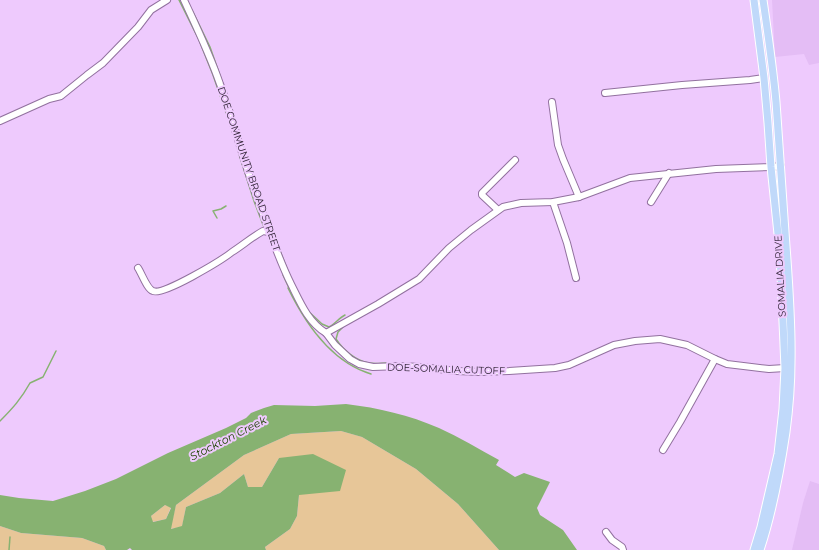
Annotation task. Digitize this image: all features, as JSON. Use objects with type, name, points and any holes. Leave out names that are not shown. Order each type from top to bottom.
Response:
[{"type":"main road","name":"SOMALIA DRIVE","points":[[754,0],[764,78],[780,253],[785,368],[783,409],[778,454],[763,520],[754,550]]},
{"type":"main road","name":"SOMALIA DRIVE","points":[[760,550],[766,533],[776,490],[782,455],[788,409],[791,363],[789,298],[781,166],[777,134],[776,102],[763,0]]},
{"type":"street","points":[[0,122],[49,99],[61,96],[102,63],[138,27],[151,10],[167,0]]},
{"type":"street","name":"DOE COMMUNITY BROAD STREET","points":[[184,0],[203,40],[220,84],[246,166],[269,232],[284,269],[303,309],[320,330],[326,333]]},
{"type":"street","points":[[605,93],[764,78]]},
{"type":"street","points":[[552,102],[558,145],[579,197]]},
{"type":"street","points":[[498,210],[482,195],[482,193],[515,160]]},
{"type":"street","points":[[326,333],[420,279],[449,248],[502,207],[521,203],[553,202],[579,197],[630,178],[716,169],[781,166]]},
{"type":"street","points":[[651,202],[669,173]]},
{"type":"street","points":[[553,202],[567,243],[576,278]]},
{"type":"street","points":[[138,268],[146,284],[151,290],[156,292],[170,288],[212,265],[232,253],[259,233],[263,231],[269,232]]},
{"type":"street","name":"DOE-SOMALIA CUTOFF","points":[[326,333],[350,359],[359,364],[373,367],[420,367],[457,372],[555,368],[569,365],[614,345],[635,340],[660,339],[687,345],[727,364],[769,369],[785,368]]},
{"type":"street","points":[[663,450],[715,359]]},
{"type":"street","points":[[606,532],[612,540],[622,547],[623,550]]},
{"type":"shaded area","points":[[772,0],[819,0],[819,63],[809,65],[804,54],[775,57]]},
{"type":"shaded area","points":[[341,431],[362,437],[416,469],[458,504],[499,550],[266,550],[265,547],[290,529],[297,516],[299,495],[279,458],[262,487],[248,487],[244,474],[220,493],[186,507],[182,527],[170,529],[176,505],[244,455],[291,434]]},
{"type":"shaded area","points":[[810,481],[819,484],[819,550],[792,550],[803,503]]},
{"type":"shaded area","points":[[165,505],[171,507],[166,519],[152,522],[151,516]]},
{"type":"shaded area","points":[[0,526],[21,533],[82,538],[104,546],[106,550],[0,550]]},
{"type":"water","name":"Stockton Creek","points":[[346,404],[382,410],[416,419],[428,423],[469,443],[499,460],[496,465],[515,477],[524,473],[550,482],[537,508],[540,515],[563,530],[577,550],[499,550],[458,504],[416,469],[362,437],[341,431],[291,434],[244,455],[176,505],[171,529],[182,526],[186,507],[220,493],[244,474],[248,487],[262,487],[279,458],[313,454],[346,470],[340,491],[299,495],[297,516],[290,529],[265,547],[266,550],[132,550],[130,548],[127,550],[106,550],[104,546],[82,538],[21,533],[0,526],[0,495],[53,501],[116,479],[168,453],[226,428],[246,418],[251,413],[264,408],[274,405],[315,406]],"holes":[[[165,505],[171,508],[166,519],[153,522],[151,516]]]},
{"type":"waterway","points":[[179,0],[199,40],[229,121]]},
{"type":"waterway","points":[[192,10],[210,47],[225,90]]},
{"type":"waterway","points":[[233,112],[248,162]]},
{"type":"waterway","points":[[239,154],[265,230]]},
{"type":"waterway","points":[[217,218],[213,211],[226,206]]},
{"type":"waterway","points":[[276,241],[290,276]]},
{"type":"waterway","points":[[283,275],[289,288]]},
{"type":"waterway","points":[[288,288],[303,315],[321,340],[344,360],[371,374]]},
{"type":"waterway","points":[[307,310],[322,324],[329,327],[345,315]]},
{"type":"waterway","points":[[344,326],[338,332],[336,339],[346,351],[364,362],[388,363]]},
{"type":"waterway","points":[[0,421],[9,412],[30,383],[43,377],[56,351]]},
{"type":"waterway","points":[[9,550],[10,537]]}]
